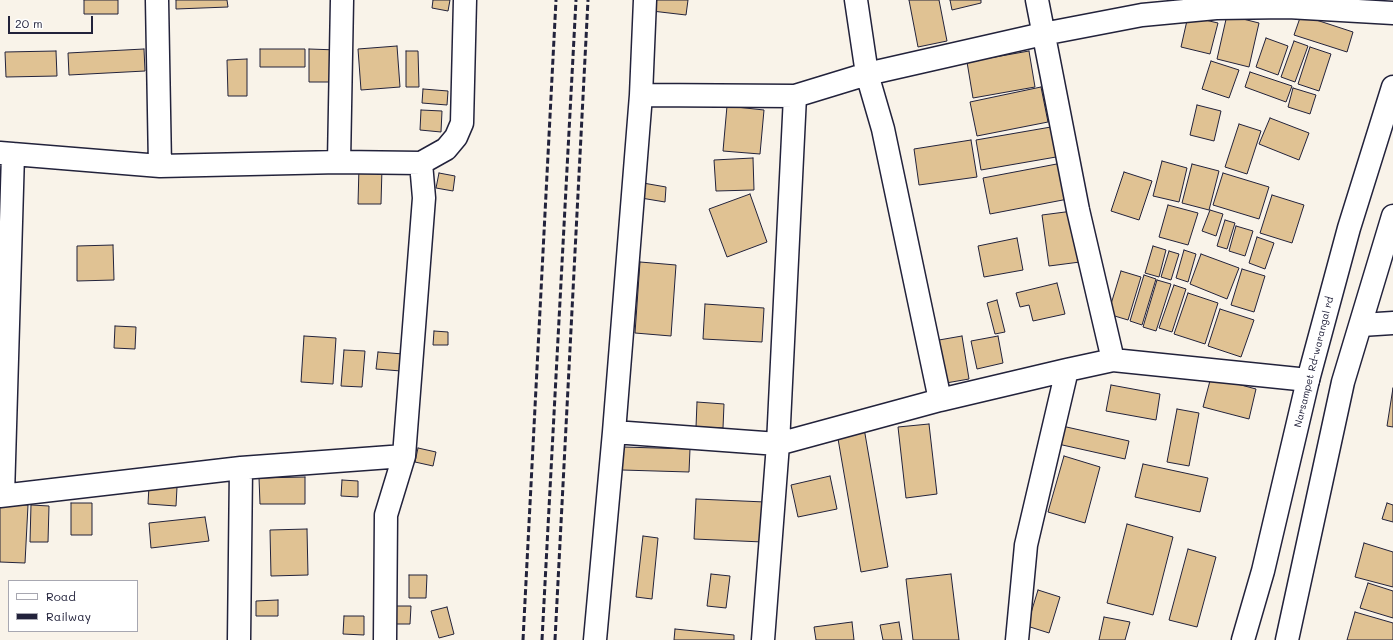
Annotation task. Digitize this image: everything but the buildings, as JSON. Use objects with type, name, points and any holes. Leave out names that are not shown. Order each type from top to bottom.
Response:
[{"type":"street","points":[[156,0],[160,166]]},
{"type":"street","points":[[339,162],[342,0]]},
{"type":"street","points":[[404,456],[241,468],[1,496],[6,154],[160,166],[339,162],[421,163],[446,149],[456,137],[462,123],[465,0]]},
{"type":"street","points":[[595,640],[614,432],[641,95],[645,0]]},
{"type":"street","points":[[856,0],[867,74],[883,129],[940,400]]},
{"type":"street","points":[[1037,0],[1078,210],[1112,360]]},
{"type":"street","points":[[641,95],[795,96],[867,74],[1043,34],[1142,15],[1215,4],[1393,13]]},
{"type":"street","name":"Narsampet Rd-warangal rd","points":[[1243,640],[1263,571],[1308,380],[1348,228],[1393,87]]},
{"type":"street","points":[[763,640],[778,444],[795,96]]},
{"type":"street","points":[[385,640],[386,515],[404,456],[424,198],[421,163]]},
{"type":"street","points":[[1288,640],[1343,382],[1393,216]]},
{"type":"street","points":[[1361,325],[1393,323]]},
{"type":"street","points":[[614,432],[778,444],[940,400],[1112,360],[1308,380]]},
{"type":"street","points":[[1017,640],[1026,545],[1067,370]]},
{"type":"street","points":[[239,640],[241,468]]},
{"type":"railway","points":[[523,640],[556,0]]},
{"type":"railway","points":[[542,640],[576,0]]},
{"type":"railway","points":[[555,640],[588,0]]}]
